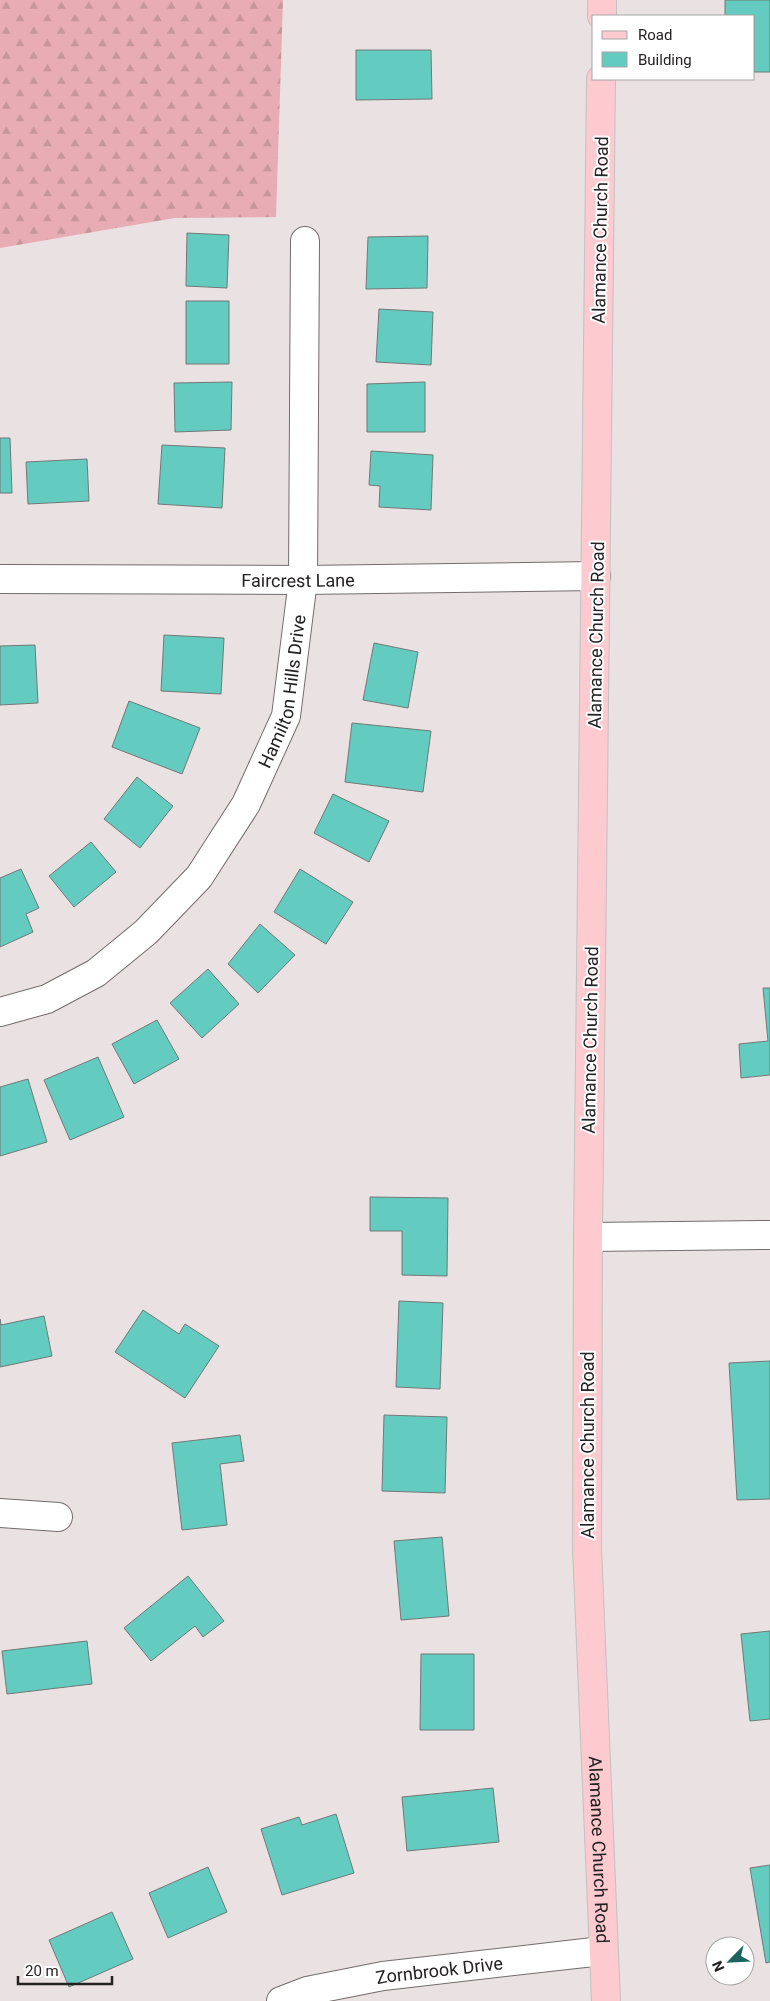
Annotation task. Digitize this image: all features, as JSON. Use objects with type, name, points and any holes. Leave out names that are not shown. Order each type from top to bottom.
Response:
[{"type":"main road","points":[[602,0],[602,15]]},
{"type":"main road","name":"Alamance Church Road","points":[[601,80],[586,1548],[602,1951],[606,2001]]},
{"type":"street","name":"Hamilton Hills Drive","points":[[0,1012],[47,999],[96,973],[146,932],[199,877],[246,804],[286,716],[303,580],[305,241]]},
{"type":"street","name":"Faircrest Lane","points":[[0,579],[303,580],[596,576]]},
{"type":"street","points":[[588,1237],[770,1235]]},
{"type":"street","points":[[0,1513],[58,1517]]},
{"type":"street","name":"Zornbrook Drive","points":[[281,2001],[307,1991],[382,1976],[602,1951]]},
{"type":"green space","points":[[0,0],[283,0],[276,217],[175,218],[0,248]]},
{"type":"building","points":[[725,0],[770,0],[770,72],[755,72],[755,15],[725,15]]},
{"type":"building","points":[[356,50],[431,50],[432,99],[356,100]]},
{"type":"building","points":[[187,233],[229,235],[227,288],[186,286]]},
{"type":"building","points":[[428,236],[427,288],[366,289],[368,237]]},
{"type":"building","points":[[186,301],[229,301],[229,364],[186,364]]},
{"type":"building","points":[[379,309],[433,312],[431,365],[376,362]]},
{"type":"building","points":[[232,382],[231,430],[175,432],[174,383]]},
{"type":"building","points":[[425,382],[425,432],[367,432],[367,384]]},
{"type":"building","points":[[0,438],[10,438],[12,493],[0,493]]},
{"type":"building","points":[[162,445],[225,448],[222,508],[158,504]]},
{"type":"building","points":[[371,451],[433,455],[431,510],[379,507],[380,486],[369,485]]},
{"type":"building","points":[[87,459],[89,501],[28,504],[26,462]]},
{"type":"building","points":[[164,635],[224,638],[221,694],[161,691]]},
{"type":"building","points":[[374,643],[418,652],[408,708],[363,700]]},
{"type":"building","points":[[35,645],[38,703],[0,705],[0,646]]},
{"type":"building","points":[[129,701],[200,728],[182,774],[112,747]]},
{"type":"building","points":[[352,723],[431,731],[423,792],[345,782]]},
{"type":"building","points":[[137,777],[173,806],[140,848],[104,819]]},
{"type":"building","points":[[333,794],[389,821],[369,862],[314,833]]},
{"type":"building","points":[[91,842],[116,872],[74,907],[49,876]]},
{"type":"building","points":[[21,869],[39,908],[26,914],[33,932],[0,947],[0,878]]},
{"type":"building","points":[[300,869],[353,902],[326,944],[274,912]]},
{"type":"building","points":[[260,924],[295,955],[258,993],[228,964]]},
{"type":"building","points":[[208,969],[239,1004],[202,1038],[170,1003]]},
{"type":"building","points":[[763,988],[770,988],[770,1075],[741,1078],[739,1044],[768,1041]]},
{"type":"building","points":[[157,1020],[179,1059],[134,1084],[112,1044]]},
{"type":"building","points":[[98,1057],[124,1117],[70,1140],[44,1080]]},
{"type":"building","points":[[28,1079],[47,1142],[0,1156],[0,1087]]},
{"type":"building","points":[[370,1197],[448,1198],[447,1276],[402,1275],[402,1231],[370,1231]]},
{"type":"building","points":[[399,1301],[443,1303],[440,1389],[396,1387]]},
{"type":"building","points":[[143,1310],[179,1334],[185,1324],[219,1346],[185,1398],[115,1352]]},
{"type":"building","points":[[44,1316],[52,1356],[0,1367],[0,1319],[1,1325]]},
{"type":"building","points":[[770,1361],[770,1499],[737,1500],[729,1363]]},
{"type":"building","points":[[384,1415],[447,1417],[445,1493],[382,1491]]},
{"type":"building","points":[[240,1435],[244,1461],[220,1464],[227,1525],[182,1530],[172,1443]]},
{"type":"building","points":[[442,1537],[449,1616],[401,1620],[394,1541]]},
{"type":"building","points":[[188,1576],[224,1621],[203,1637],[195,1626],[151,1661],[124,1628]]},
{"type":"building","points":[[770,1631],[770,1719],[750,1721],[741,1634]]},
{"type":"building","points":[[87,1641],[92,1684],[7,1694],[2,1651]]},
{"type":"building","points":[[421,1654],[474,1654],[474,1730],[420,1730]]},
{"type":"building","points":[[493,1788],[499,1842],[407,1851],[402,1797]]},
{"type":"building","points":[[336,1814],[354,1873],[282,1895],[261,1829],[299,1817],[302,1825]]},
{"type":"building","points":[[770,1865],[770,1962],[766,1963],[750,1868]]},
{"type":"building","points":[[208,1867],[227,1912],[168,1938],[149,1893]]},
{"type":"building","points":[[112,1912],[133,1959],[69,1987],[49,1940]]}]
